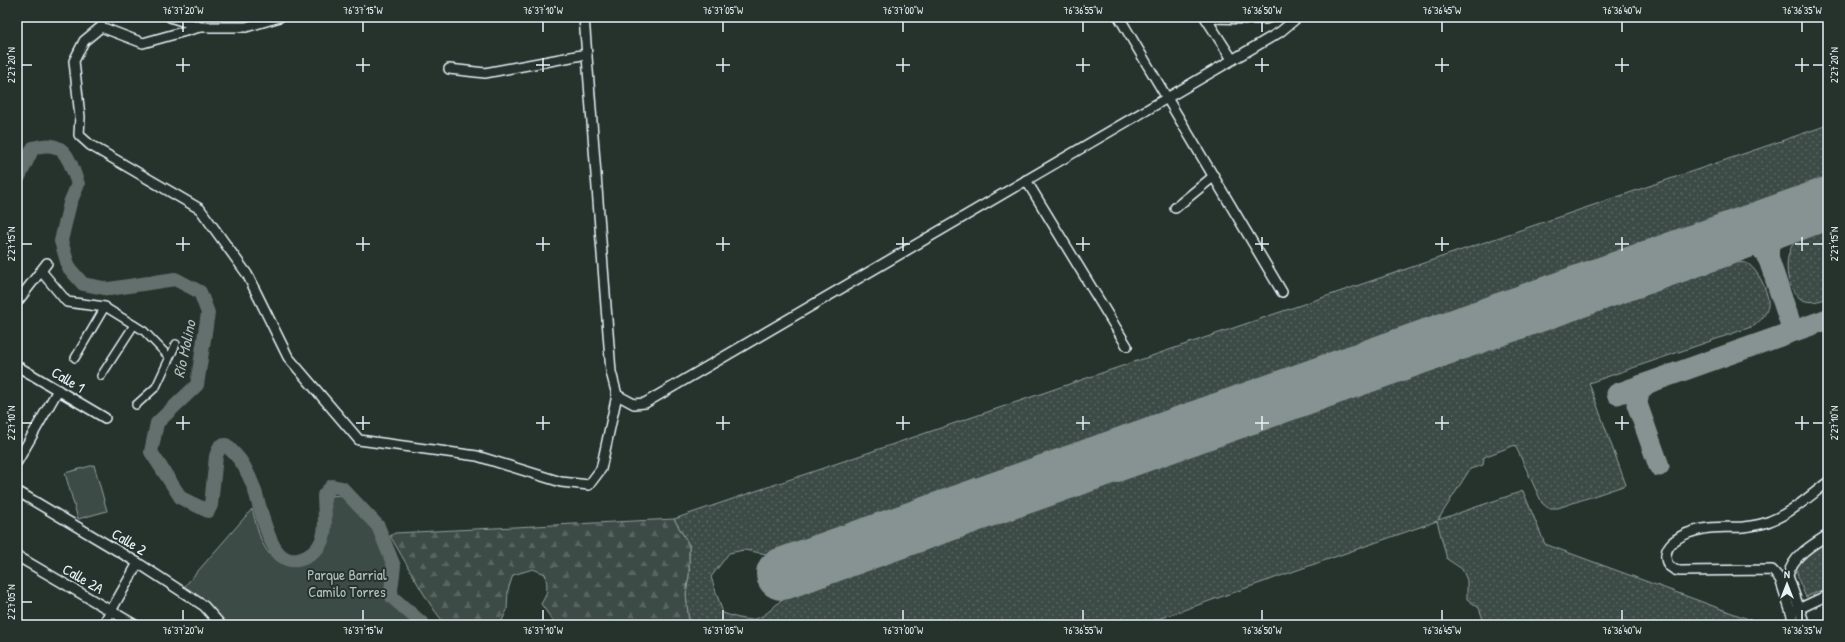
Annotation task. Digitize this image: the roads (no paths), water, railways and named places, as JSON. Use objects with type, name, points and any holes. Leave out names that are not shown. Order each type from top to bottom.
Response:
[{"type":"street","points":[[170,17],[200,28]]},
{"type":"street","points":[[280,17],[246,27],[200,28],[142,43],[101,27],[84,41],[74,61],[80,117],[79,135],[90,145],[200,209],[247,274],[288,358],[359,440],[477,456],[561,482],[589,485],[601,469],[617,395],[611,372],[584,17]]},
{"type":"street","points":[[1119,17],[1168,97],[1282,292]]},
{"type":"street","points":[[1206,18],[1265,19],[1271,17]]},
{"type":"street","points":[[617,395],[634,404],[645,403],[1280,32],[1298,17]]},
{"type":"street","points":[[1206,18],[1232,59]]},
{"type":"street","points":[[449,69],[485,73],[587,54]]},
{"type":"street","points":[[1175,208],[1214,176]]},
{"type":"street","points":[[1026,180],[1126,346]]},
{"type":"street","points":[[17,302],[44,267],[67,302],[106,307],[144,331],[169,357]]},
{"type":"street","points":[[75,358],[106,307]]},
{"type":"street","points":[[101,376],[134,325]]},
{"type":"street","points":[[136,405],[156,388],[176,344]]},
{"type":"street","name":"Calle 1","points":[[17,366],[105,418]]},
{"type":"street","points":[[17,461],[58,390]]},
{"type":"street","points":[[1805,625],[1795,610],[1780,579],[1772,570],[1680,571],[1675,570],[1668,564],[1666,552],[1675,540],[1702,529],[1743,527],[1770,521],[1788,512],[1828,482]]},
{"type":"street","name":"Calle 2","points":[[17,491],[138,563],[204,606],[221,625]]},
{"type":"street","points":[[1795,625],[1795,610],[1788,576],[1790,568],[1798,557],[1828,534]]},
{"type":"street","name":"Calle 2A","points":[[17,556],[136,625]]},
{"type":"street","points":[[103,625],[138,563]]},
{"type":"street","points":[[1795,610],[1828,596]]},
{"type":"waterway","name":"Río Molino","points":[[17,181],[33,148],[44,146],[59,148],[68,159],[78,184],[70,203],[61,241],[69,268],[83,284],[109,289],[175,279],[200,292],[208,313],[197,385],[157,423],[151,452],[181,498],[208,511],[211,505],[216,456],[220,446],[226,445],[239,459],[247,472],[255,491],[273,546],[279,554],[287,559],[296,560],[308,556],[315,551],[320,544],[325,529],[324,495],[332,486],[342,488],[378,526],[394,566],[391,590],[392,597],[424,625]]},
{"type":"park label","name":"Parque Barrial Camilo Torres","points":[[347,584]]}]
